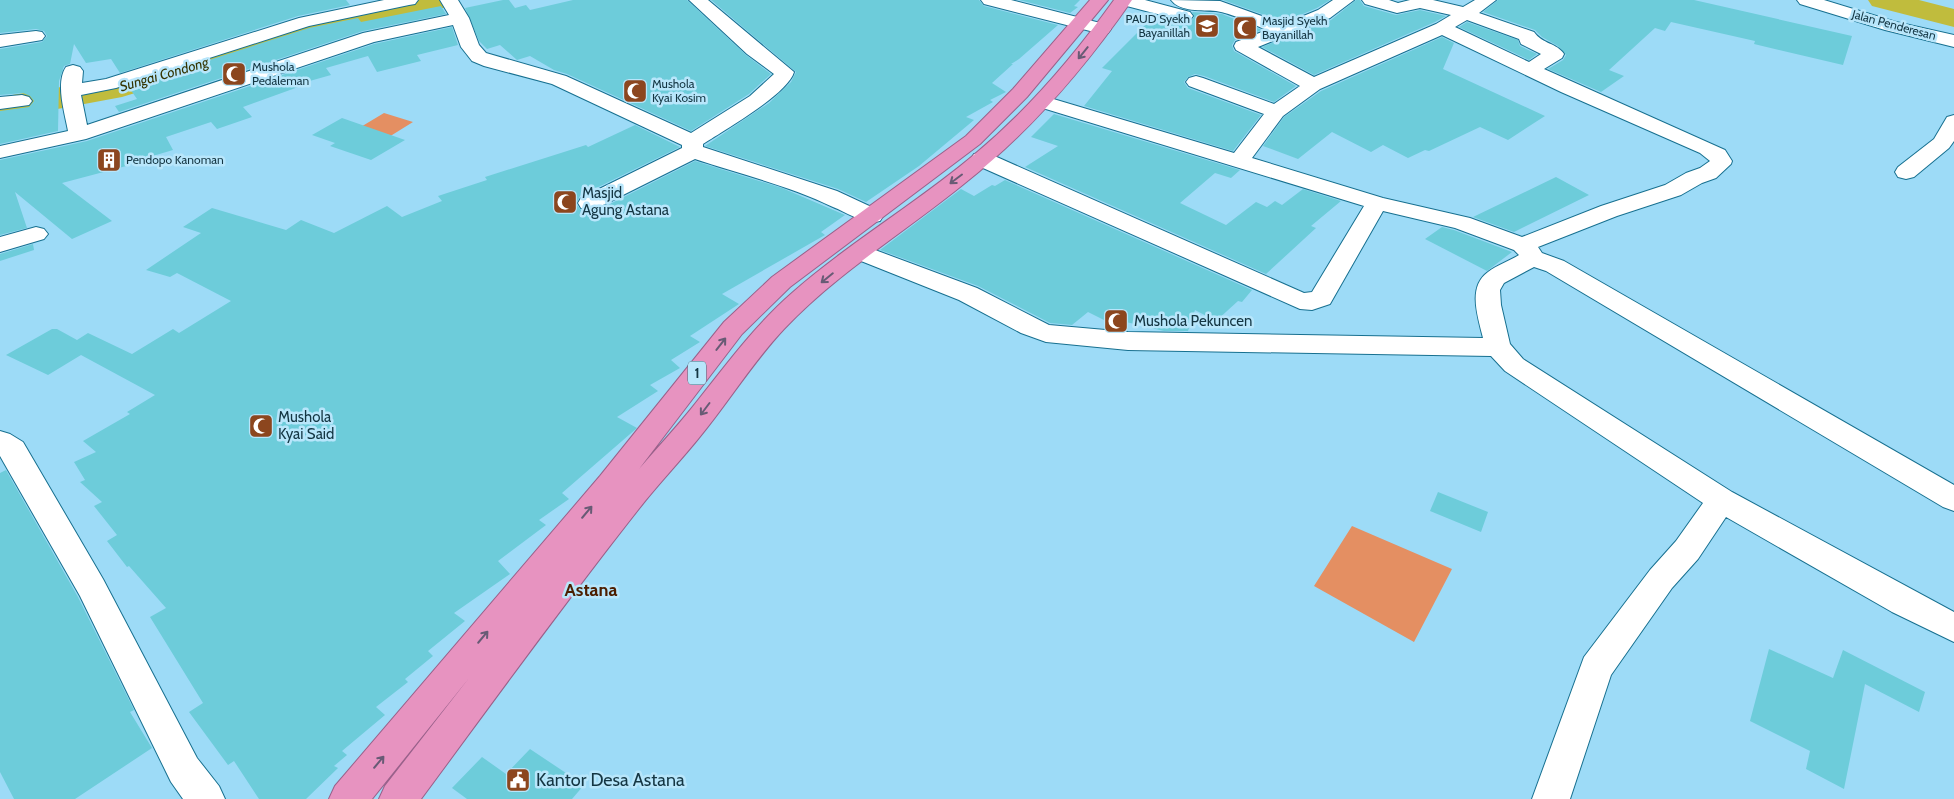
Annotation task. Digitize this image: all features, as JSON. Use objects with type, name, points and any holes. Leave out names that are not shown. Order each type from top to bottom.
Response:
[{"type":"highway","name":"1","points":[[348,799],[623,488],[689,430],[758,340],[793,304],[982,159],[1043,102],[1092,26],[1098,0]]},
{"type":"highway","name":"1","points":[[398,799],[623,488],[733,328],[781,282],[973,140],[1092,26],[1124,0]]},
{"type":"street","points":[[72,98],[109,84],[305,22],[409,0]]},
{"type":"street","points":[[589,203],[693,147],[757,100],[783,76],[784,72],[754,50],[698,0]]},
{"type":"street","points":[[990,0],[1092,26]]},
{"type":"street","points":[[1124,0],[1182,8],[1195,4],[1220,6],[1284,30]]},
{"type":"street","points":[[1313,85],[1243,47],[1324,14],[1345,0]]},
{"type":"street","points":[[1372,0],[1397,8],[1420,3],[1448,8],[1528,36],[1528,40],[1555,54],[1530,70]]},
{"type":"street","points":[[1239,161],[1276,112],[1313,85],[1442,28],[1487,0]]},
{"type":"street","name":"Jalan Penderesan","points":[[1806,0],[1891,26],[1954,42]]},
{"type":"street","points":[[0,152],[79,135],[454,8],[470,47],[480,57],[558,80],[633,113],[693,147],[829,196],[872,216]]},
{"type":"street","points":[[1442,28],[1530,70],[1707,149],[1717,155],[1721,161],[1720,164],[1708,173],[1694,178],[1673,190],[1609,210],[1527,252],[1495,278],[1488,290],[1488,305],[1498,347],[1514,365],[1721,500],[1954,628]]},
{"type":"street","points":[[0,41],[36,36]]},
{"type":"street","points":[[73,71],[72,98],[79,135]]},
{"type":"street","points":[[1196,82],[1276,112]]},
{"type":"street","points":[[0,103],[22,101]]},
{"type":"street","points":[[1043,102],[1377,203],[1462,223],[1556,266],[1954,499]]},
{"type":"street","points":[[1906,172],[1935,150],[1951,134],[1954,121]]},
{"type":"street","points":[[982,159],[1300,301],[1312,302],[1321,298],[1377,203]]},
{"type":"street","points":[[0,245],[36,234]]},
{"type":"street","points":[[859,252],[968,294],[1030,328],[1046,333],[1128,341],[1498,347]]},
{"type":"street","points":[[4,449],[92,588],[184,770],[206,799]]},
{"type":"street","points":[[1551,799],[1596,668],[1661,579],[1687,550],[1721,500]]},
{"type":"shaded area","points":[[384,113],[413,122],[384,140],[354,131]]},
{"type":"shaded area","points":[[1352,526],[1452,569],[1414,642],[1314,586]]},
{"type":"building","points":[[0,0],[346,0],[350,5],[298,16],[120,73],[111,59],[86,63],[74,44],[70,64],[64,66],[59,81],[58,131],[0,144],[0,111],[29,107],[34,101],[30,96],[23,93],[0,95],[0,49],[42,42],[47,36],[44,31],[36,29],[0,33]]},
{"type":"building","points":[[509,0],[515,8],[526,5],[530,10],[573,0],[687,0],[746,55],[771,74],[749,94],[691,131],[567,74],[554,70],[530,56],[517,60],[500,45],[487,49],[479,41],[465,8]]},
{"type":"building","points":[[711,0],[979,0],[984,6],[1058,25],[1011,64],[1013,64],[992,83],[1006,92],[990,100],[993,102],[966,117],[974,120],[919,166],[866,202],[838,189],[705,146],[769,103],[791,82],[796,72]]},
{"type":"building","points":[[1019,0],[1080,0],[1074,6],[1078,7],[1070,13]]},
{"type":"building","points":[[1223,0],[1330,0],[1317,8],[1284,22]]},
{"type":"building","points":[[1356,0],[1360,0],[1364,6],[1396,15],[1420,10],[1446,16],[1314,75],[1262,47],[1331,20]]},
{"type":"building","points":[[1498,0],[1694,0],[1852,36],[1843,65],[1754,44],[1755,41],[1671,22],[1665,31],[1655,28],[1609,70],[1624,76],[1601,92],[1548,69],[1563,60],[1566,55],[1558,46],[1542,37],[1535,30],[1483,12]]},
{"type":"building","points":[[441,6],[446,14],[363,31],[119,112],[115,106],[137,99],[128,86],[309,28],[358,18],[361,22]]},
{"type":"building","points":[[1192,12],[1222,14],[1262,30],[1235,40],[1232,45],[1234,51],[1296,86],[1274,102],[1204,76],[1195,74],[1188,77],[1184,82],[1188,88],[1261,115],[1233,151],[1084,106],[1112,71],[1102,68],[1155,15],[1184,23],[1190,22],[1194,17]]},
{"type":"building","points":[[1467,22],[1518,40],[1520,46],[1537,54],[1529,60],[1459,27]]},
{"type":"building","points":[[452,27],[458,45],[417,55],[421,61],[377,72],[368,56],[326,68],[331,75],[299,84],[301,86],[243,107],[252,117],[217,129],[211,122],[166,137],[173,150],[129,163],[130,165],[62,183],[112,221],[72,239],[15,192],[27,228],[0,235],[0,160],[87,141],[374,44]]},
{"type":"building","points":[[1442,37],[1454,43],[1443,69],[1545,116],[1508,140],[1480,127],[1429,151],[1425,150],[1408,158],[1383,145],[1371,152],[1332,132],[1298,159],[1263,146],[1284,117],[1321,91]]},
{"type":"building","points":[[1054,114],[1240,170],[1231,178],[1215,173],[1180,203],[1226,225],[1256,202],[1267,207],[1275,201],[1282,205],[1303,189],[1341,201],[1311,226],[1316,228],[1266,274],[1025,167],[1058,146],[1031,137]]},
{"type":"building","points":[[342,118],[405,140],[371,160],[330,146],[335,143],[312,135]]},
{"type":"building","points":[[635,125],[680,147],[580,196],[576,204],[581,210],[589,212],[598,210],[695,161],[782,188],[845,215],[821,232],[825,235],[722,294],[739,304],[690,336],[700,342],[671,360],[680,368],[650,385],[658,391],[617,417],[637,428],[562,493],[569,499],[539,520],[546,525],[498,561],[510,574],[454,613],[465,621],[428,651],[433,656],[405,679],[408,682],[376,707],[385,715],[342,751],[347,755],[334,766],[338,768],[306,799],[259,799],[234,761],[228,765],[189,712],[203,703],[150,617],[166,608],[129,566],[127,567],[107,541],[117,535],[94,506],[102,502],[80,482],[85,480],[74,462],[96,452],[83,441],[130,414],[127,412],[155,395],[81,355],[48,375],[6,355],[52,329],[57,329],[77,340],[88,333],[132,354],[173,329],[179,333],[231,301],[177,273],[170,277],[146,270],[201,233],[183,227],[212,208],[286,230],[301,220],[334,233],[387,206],[402,217],[442,201],[438,196],[487,180],[485,177],[586,145],[588,147]]},
{"type":"building","points":[[1556,177],[1589,195],[1514,232],[1473,217]]},
{"type":"building","points":[[1005,180],[1252,290],[1242,302],[1238,301],[1216,321],[1195,310],[1188,331],[1164,331],[1126,322],[1120,328],[1088,312],[1072,325],[1050,323],[978,286],[880,250],[961,189],[974,196],[992,185],[995,186]]},
{"type":"building","points":[[1442,227],[1512,252],[1487,271],[1425,239]]},
{"type":"building","points":[[33,244],[34,250],[0,261],[0,254]]},
{"type":"building","points":[[6,470],[78,597],[134,710],[130,712],[152,748],[75,799],[14,799],[0,772],[0,473]]},
{"type":"building","points":[[1438,492],[1488,512],[1481,532],[1430,511]]},
{"type":"building","points":[[1769,649],[1833,678],[1843,650],[1925,692],[1919,712],[1865,684],[1844,789],[1806,769],[1810,751],[1750,721]]},
{"type":"building","name":"Kantor Desa Astana","points":[[530,749],[584,785],[572,799],[467,799],[452,788],[482,757],[506,774]]},
{"type":"waterway","name":"Sungai Condong","points":[[0,107],[52,100],[122,87],[293,33],[358,15],[442,0]]},
{"type":"waterway","name":"Sungai Condong","points":[[1883,0],[1954,18]]},
{"type":"place","name":"PAUD Syekh Bayanillah","points":[[1207,26]]},
{"type":"place","name":"Masjid Syekh Bayanillah","points":[[1245,28]]},
{"type":"place","name":"Mushola Pedaleman","points":[[234,74]]},
{"type":"place","name":"Mushola Kyai Kosim","points":[[635,91]]},
{"type":"place","name":"Pendopo Kanoman","points":[[109,160]]},
{"type":"place","name":"Masjid Agung Astana","points":[[565,202]]},
{"type":"place","name":"Mushola Pekuncen","points":[[1116,321]]},
{"type":"place","name":"Mushola Kyai Said","points":[[261,426]]},
{"type":"place","name":"Kantor Desa Astana","points":[[518,780]]},
{"type":"district","name":"Astana","points":[[591,590]]}]
